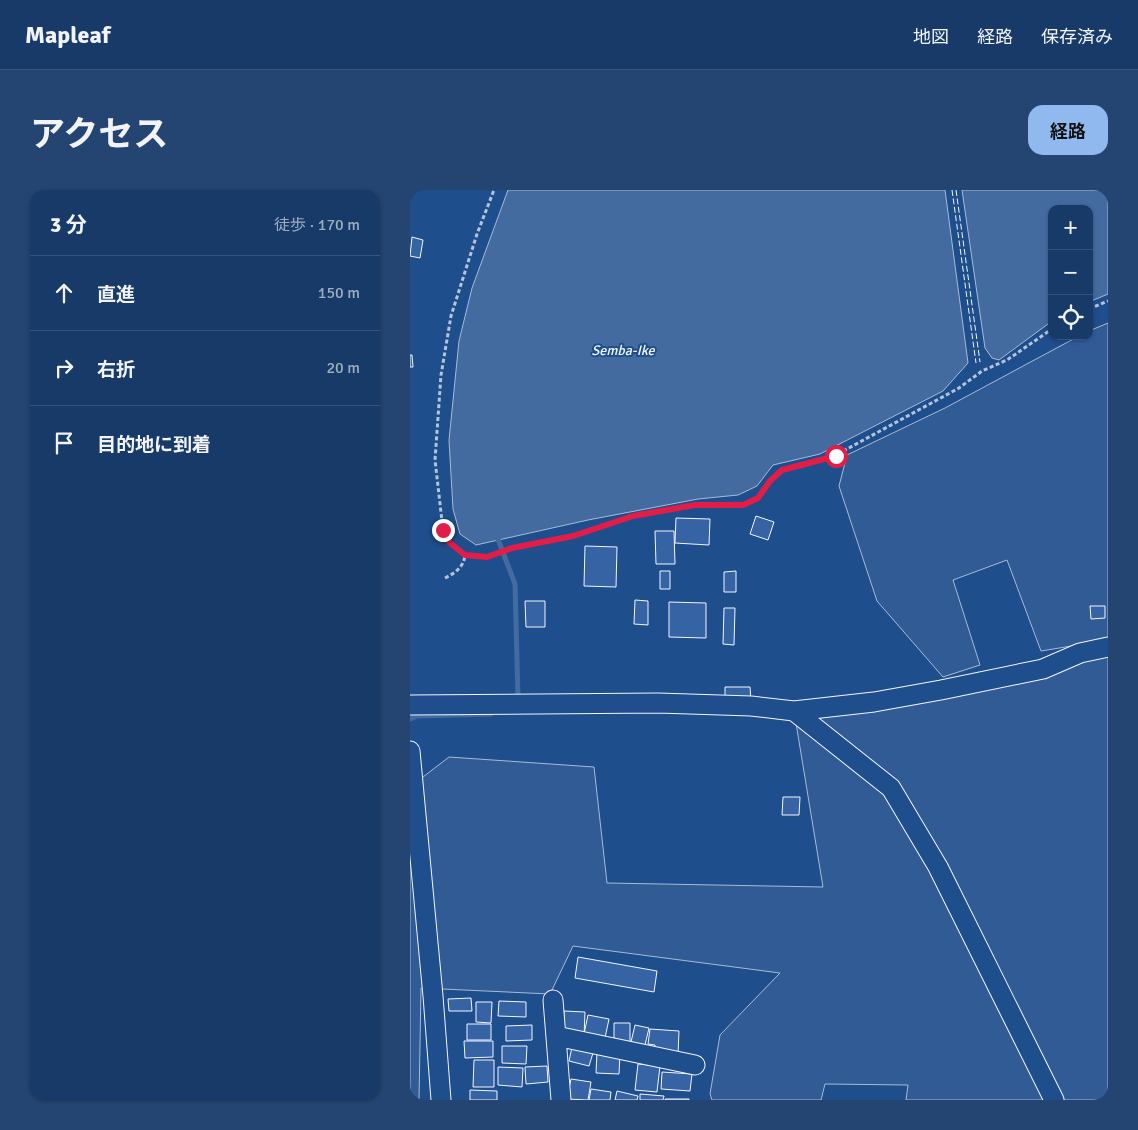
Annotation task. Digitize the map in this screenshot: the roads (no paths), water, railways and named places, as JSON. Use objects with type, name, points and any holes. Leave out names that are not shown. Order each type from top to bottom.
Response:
[{"type":"street","points":[[410,705],[658,703],[751,706],[794,711],[874,702],[1043,669],[1080,653],[1108,647]]},
{"type":"street","points":[[794,711],[891,788],[938,867],[1054,1100]]},
{"type":"street","points":[[410,751],[441,1100]]},
{"type":"street","points":[[553,1000],[561,1100]]},
{"type":"street","points":[[556,1036],[695,1065]]},
{"type":"water","name":"Semba-Ike","points":[[508,190],[945,190],[968,363],[943,391],[820,454],[773,465],[757,486],[738,495],[698,499],[588,520],[476,545],[460,534],[453,509],[449,440],[459,341],[472,288]]},
{"type":"water","points":[[962,190],[1108,190],[1108,294],[1093,300],[1093,205],[1048,205],[1048,324],[999,360],[992,358],[985,348]]},
{"type":"waterway","points":[[496,534],[515,584],[518,697]]},
{"type":"waterway","points":[[410,719],[417,716],[491,714]]}]
